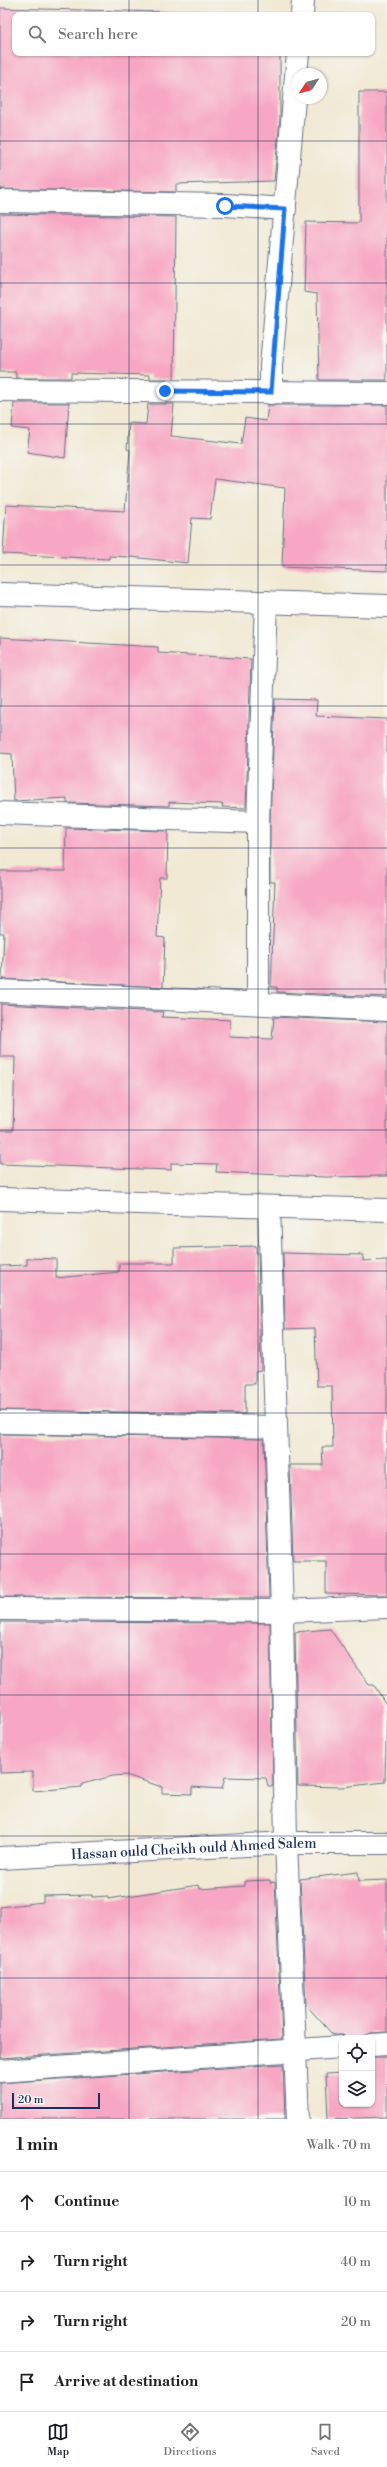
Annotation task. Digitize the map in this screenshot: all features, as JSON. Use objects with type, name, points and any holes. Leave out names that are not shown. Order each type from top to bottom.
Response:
[{"type":"street","points":[[302,12],[303,0]]},
{"type":"street","points":[[271,392],[298,56]]},
{"type":"street","points":[[0,202],[225,206],[285,209]]},
{"type":"street","points":[[0,390],[387,392]]},
{"type":"street","points":[[0,594],[387,606]]},
{"type":"street","points":[[258,1003],[258,822],[266,602]]},
{"type":"street","points":[[0,813],[258,822]]},
{"type":"street","points":[[0,991],[387,1010]]},
{"type":"street","points":[[0,1199],[387,1210]]},
{"type":"street","points":[[268,1207],[282,1611],[286,1843],[298,2119]]},
{"type":"street","points":[[0,1422],[276,1428]]},
{"type":"street","points":[[0,1609],[282,1611],[387,1607]]},
{"type":"street","name":"Hassan ould Cheikh ould Ahmed Salem","points":[[0,1858],[286,1843],[387,1843]]},
{"type":"street","points":[[375,2045],[387,2044]]},
{"type":"street","points":[[0,2071],[339,2047]]},
{"type":"building","points":[[0,8],[163,12],[12,12],[12,56],[280,56],[280,119],[274,181],[176,184],[176,192],[0,189]]},
{"type":"building","points":[[359,92],[387,92],[387,380],[319,380],[317,294],[304,292],[306,222],[359,223]]},
{"type":"building","points":[[0,214],[176,217],[174,379],[150,379],[150,375],[71,373],[71,378],[16,378],[16,372],[0,372]]},
{"type":"building","points":[[14,403],[69,403],[65,458],[27,452],[30,430],[12,428]]},
{"type":"building","points":[[148,404],[174,404],[171,436],[241,444],[245,418],[266,421],[268,405],[387,405],[387,571],[282,567],[285,488],[215,479],[210,519],[192,518],[188,563],[131,557],[109,556],[109,559],[3,554],[6,505],[125,511],[130,450],[127,449],[129,423],[146,424]]},
{"type":"building","points":[[0,638],[158,647],[158,653],[251,659],[246,808],[222,807],[223,804],[169,802],[169,806],[67,803],[67,798],[14,801],[12,754],[0,753]]},
{"type":"building","points":[[275,699],[317,700],[316,716],[387,719],[387,997],[277,992],[277,987],[271,987],[275,882],[270,882],[270,822]]},
{"type":"building","points":[[66,828],[168,831],[167,878],[160,878],[157,937],[165,938],[163,987],[2,979],[4,933],[0,933],[0,871],[65,871]]},
{"type":"building","points":[[1,1004],[163,1012],[162,1017],[230,1020],[229,1037],[272,1039],[274,1017],[387,1022],[387,1176],[325,1177],[216,1172],[217,1164],[171,1163],[171,1170],[0,1164],[0,1130],[13,1130],[15,1057],[0,1057]]},
{"type":"building","points":[[256,1246],[256,1253],[258,1253],[261,1370],[255,1371],[255,1384],[245,1384],[245,1414],[0,1410],[0,1266],[27,1265],[27,1258],[56,1259],[56,1278],[119,1272],[119,1263],[174,1263],[174,1248]]},
{"type":"building","points":[[283,1253],[363,1255],[363,1261],[387,1260],[387,1595],[326,1594],[326,1561],[293,1561],[290,1465],[323,1465],[322,1447],[333,1447],[332,1386],[317,1386],[315,1328],[285,1329]]},
{"type":"building","points":[[0,1434],[264,1439],[269,1598],[0,1597]]},
{"type":"building","points":[[0,1622],[270,1623],[273,1786],[268,1786],[266,1778],[225,1777],[222,1789],[192,1787],[192,1794],[162,1793],[162,1787],[126,1775],[113,1776],[82,1784],[82,1787],[33,1791],[33,1772],[0,1773]]},
{"type":"building","points":[[330,1629],[369,1685],[374,1685],[387,1706],[385,1782],[342,1787],[298,1786],[295,1632]]},
{"type":"building","points":[[358,1872],[359,1881],[387,1880],[387,2032],[371,2033],[367,2035],[333,2035],[306,2005],[300,1879]]},
{"type":"building","points":[[270,1880],[270,1883],[275,1882],[282,2039],[0,2058],[0,1907],[43,1902],[43,1896],[92,1895],[92,1897],[108,1896],[108,1899],[199,1885],[200,1889],[245,1886],[245,1881]]},
{"type":"building","points":[[375,2057],[387,2057],[387,2117],[328,2119],[326,2074],[339,2073],[339,2107],[375,2107]]},
{"type":"building","points":[[283,2064],[285,2119],[0,2119],[0,2083]]},
{"type":"route","points":[[165,391],[271,392],[271,366],[285,209],[225,206]]}]
